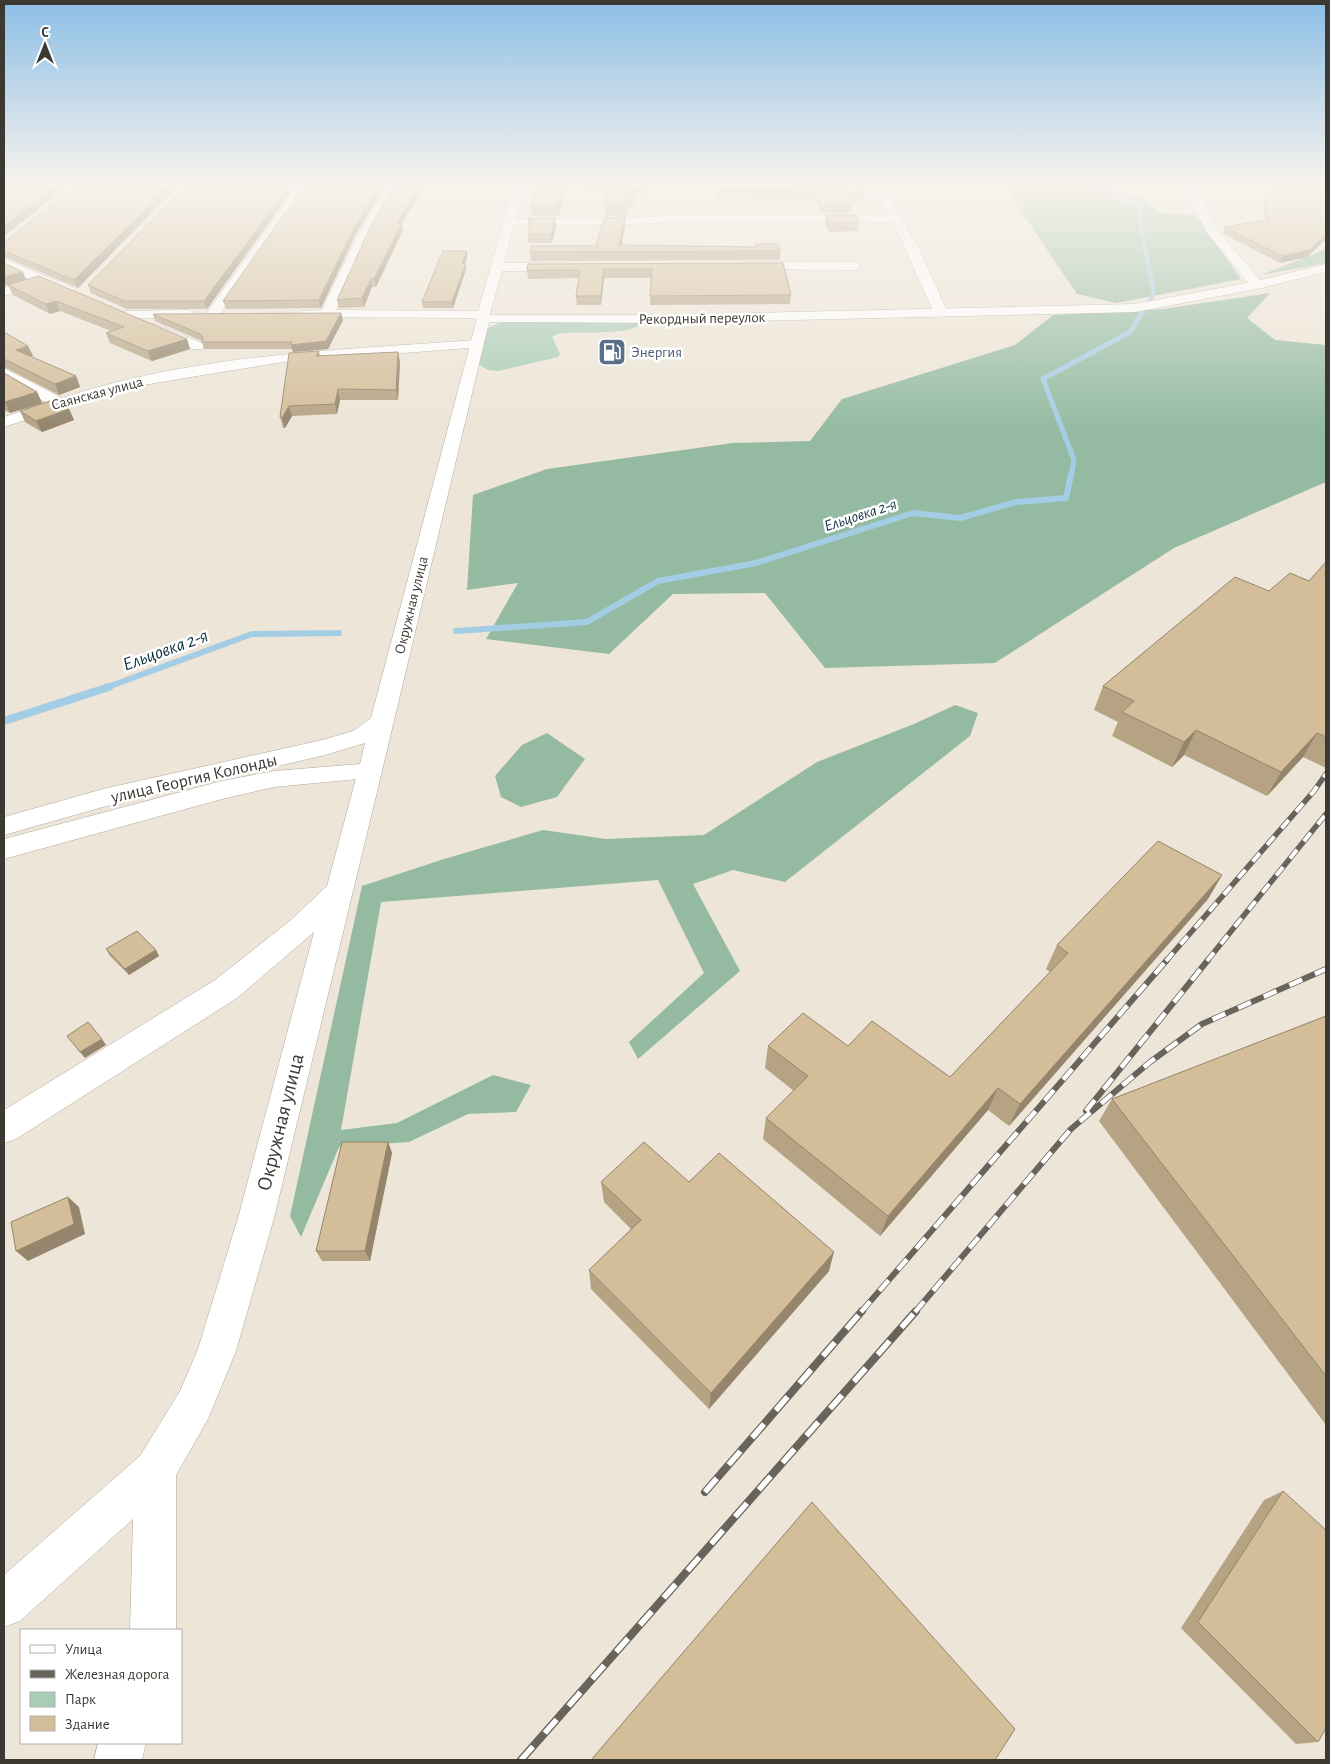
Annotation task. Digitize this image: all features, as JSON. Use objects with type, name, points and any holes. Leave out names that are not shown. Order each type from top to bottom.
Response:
[{"type":"street","points":[[9,265],[80,296]]},
{"type":"street","points":[[213,314],[248,265]]},
{"type":"street","points":[[327,314],[350,265]]},
{"type":"street","points":[[919,265],[941,313]]},
{"type":"street","points":[[1241,265],[1257,285]]},
{"type":"street","points":[[496,267],[580,266]]},
{"type":"street","points":[[736,266],[855,266]]},
{"type":"street","name":"Окружная улица","points":[[155,1471],[194,1405],[217,1351],[256,1218],[496,267]]},
{"type":"street","name":"Рекордный переулок","points":[[289,314],[475,314],[483,318],[624,319],[981,313],[1134,308],[1257,285],[1326,268]]},
{"type":"street","points":[[4,292],[44,280]]},
{"type":"street","points":[[197,346],[121,313],[232,314]]},
{"type":"street","name":"Саянская улица","points":[[4,422],[58,402],[117,385],[163,377],[284,358],[477,344]]},
{"type":"street","points":[[4,373],[58,402]]},
{"type":"street","name":"улица Георгия Колонды","points":[[4,826],[103,798],[325,747],[361,736],[381,723]]},
{"type":"street","name":"улица Георгия Колонды","points":[[4,849],[222,790],[274,778],[370,771]]},
{"type":"street","points":[[4,1128],[226,989],[301,928],[338,892]]},
{"type":"street","points":[[4,1605],[155,1471]]},
{"type":"street","points":[[153,1629],[155,1471]]},
{"type":"street","points":[[118,1760],[122,1744]]},
{"type":"green space","points":[[1058,265],[1231,265],[1241,279],[1116,303],[1077,294]]},
{"type":"green space","points":[[1285,265],[1313,265],[1261,275]]},
{"type":"green space","points":[[1270,293],[1247,318],[1275,340],[1326,345],[1326,482],[1174,548],[995,663],[825,668],[765,593],[673,594],[609,654],[486,639],[518,583],[467,590],[473,495],[547,469],[733,443],[810,441],[842,399],[1015,345],[1053,315],[1163,309]]},
{"type":"green space","points":[[637,321],[642,323],[627,330],[615,332],[557,334],[552,337],[560,354],[558,357],[498,371],[488,370],[478,364],[488,328],[499,323]]},
{"type":"green space","points":[[955,705],[978,713],[970,736],[785,882],[733,870],[693,884],[740,971],[638,1059],[629,1042],[704,973],[658,880],[381,902],[341,1130],[397,1123],[493,1075],[531,1085],[516,1112],[468,1114],[409,1142],[339,1147],[301,1237],[290,1216],[362,886],[444,859],[543,830],[606,839],[704,835],[817,762],[914,724]]},
{"type":"green space","points":[[547,733],[585,759],[557,797],[521,807],[501,797],[495,776],[522,745]]},
{"type":"building","points":[[4,265],[9,265],[23,272],[4,277]]},
{"type":"building","points":[[39,265],[89,265],[74,280]]},
{"type":"building","points":[[107,265],[230,265],[204,301],[124,301],[88,285]]},
{"type":"building","points":[[248,265],[336,265],[319,300],[223,301]]},
{"type":"building","points":[[353,265],[381,265],[374,279],[371,279],[362,298],[337,300]]},
{"type":"building","points":[[437,265],[465,265],[452,302],[422,302]]},
{"type":"building","points":[[528,265],[784,265],[791,295],[650,296],[652,269],[604,269],[601,296],[576,296],[580,270],[527,270]]},
{"type":"building","points":[[39,276],[187,339],[148,351],[106,333],[124,327],[56,301],[46,304],[8,285]]},
{"type":"building","points":[[341,313],[326,341],[291,345],[292,342],[202,342],[203,338],[200,334],[153,314]]},
{"type":"building","points":[[4,332],[28,346],[16,350],[76,376],[55,384],[4,359]]},
{"type":"building","points":[[319,351],[316,356],[398,352],[396,390],[338,389],[335,404],[289,406],[282,418],[280,417],[289,353]]},
{"type":"building","points":[[4,373],[37,392],[4,402]]},
{"type":"building","points":[[53,400],[69,409],[36,421],[20,411]]},
{"type":"building","points":[[1326,562],[1326,737],[1317,733],[1281,772],[1196,730],[1184,742],[1122,712],[1134,701],[1103,686],[1235,577],[1269,591],[1290,573],[1309,581]]},
{"type":"building","points":[[1158,841],[1222,875],[1020,1104],[998,1088],[888,1216],[766,1118],[808,1076],[768,1046],[803,1013],[848,1046],[872,1021],[950,1077],[1068,953],[1057,945]]},
{"type":"building","points":[[137,931],[156,950],[125,969],[106,949]]},
{"type":"building","points":[[1326,1016],[1326,1376],[1112,1099]]},
{"type":"building","points":[[88,1022],[102,1039],[80,1052],[67,1036]]},
{"type":"building","points":[[342,1142],[388,1142],[365,1251],[316,1251]]},
{"type":"building","points":[[644,1142],[689,1182],[719,1153],[834,1252],[711,1393],[589,1270],[641,1220],[601,1182]]},
{"type":"building","points":[[68,1197],[74,1224],[16,1251],[11,1222]]},
{"type":"building","points":[[1283,1491],[1326,1530],[1326,1728],[1318,1742],[1198,1622]]},
{"type":"building","points":[[812,1502],[1015,1729],[995,1760],[591,1760]]},
{"type":"waterway","name":"Ельцовка 2-я","points":[[1149,265],[1154,294],[1149,302]]},
{"type":"waterway","name":"Ельцовка 2-я","points":[[1071,476],[1074,460],[1043,379],[1130,332],[1143,311]]},
{"type":"waterway","name":"Ельцовка 2-я","points":[[456,631],[587,622],[658,581],[756,563],[913,513],[960,518],[1016,502],[1066,498],[1071,475]]},
{"type":"waterway","name":"Ельцовка 2-я","points":[[105,688],[252,634],[339,633],[335,633]]},
{"type":"waterway","name":"Ельцовка 2-я","points":[[4,721],[109,687]]},
{"type":"railway","points":[[1166,961],[1314,791],[1326,774]]},
{"type":"railway","points":[[1207,961],[1326,814]]},
{"type":"railway","points":[[861,1312],[1167,960]]},
{"type":"railway","points":[[1086,1111],[1208,960]]},
{"type":"railway","points":[[915,1312],[1071,1129],[1150,1062],[1202,1024],[1326,969]]},
{"type":"railway","points":[[705,1492],[862,1311]]},
{"type":"railway","points":[[521,1760],[916,1311]]},
{"type":"place","name":"Энергия","points":[[612,352]]}]
